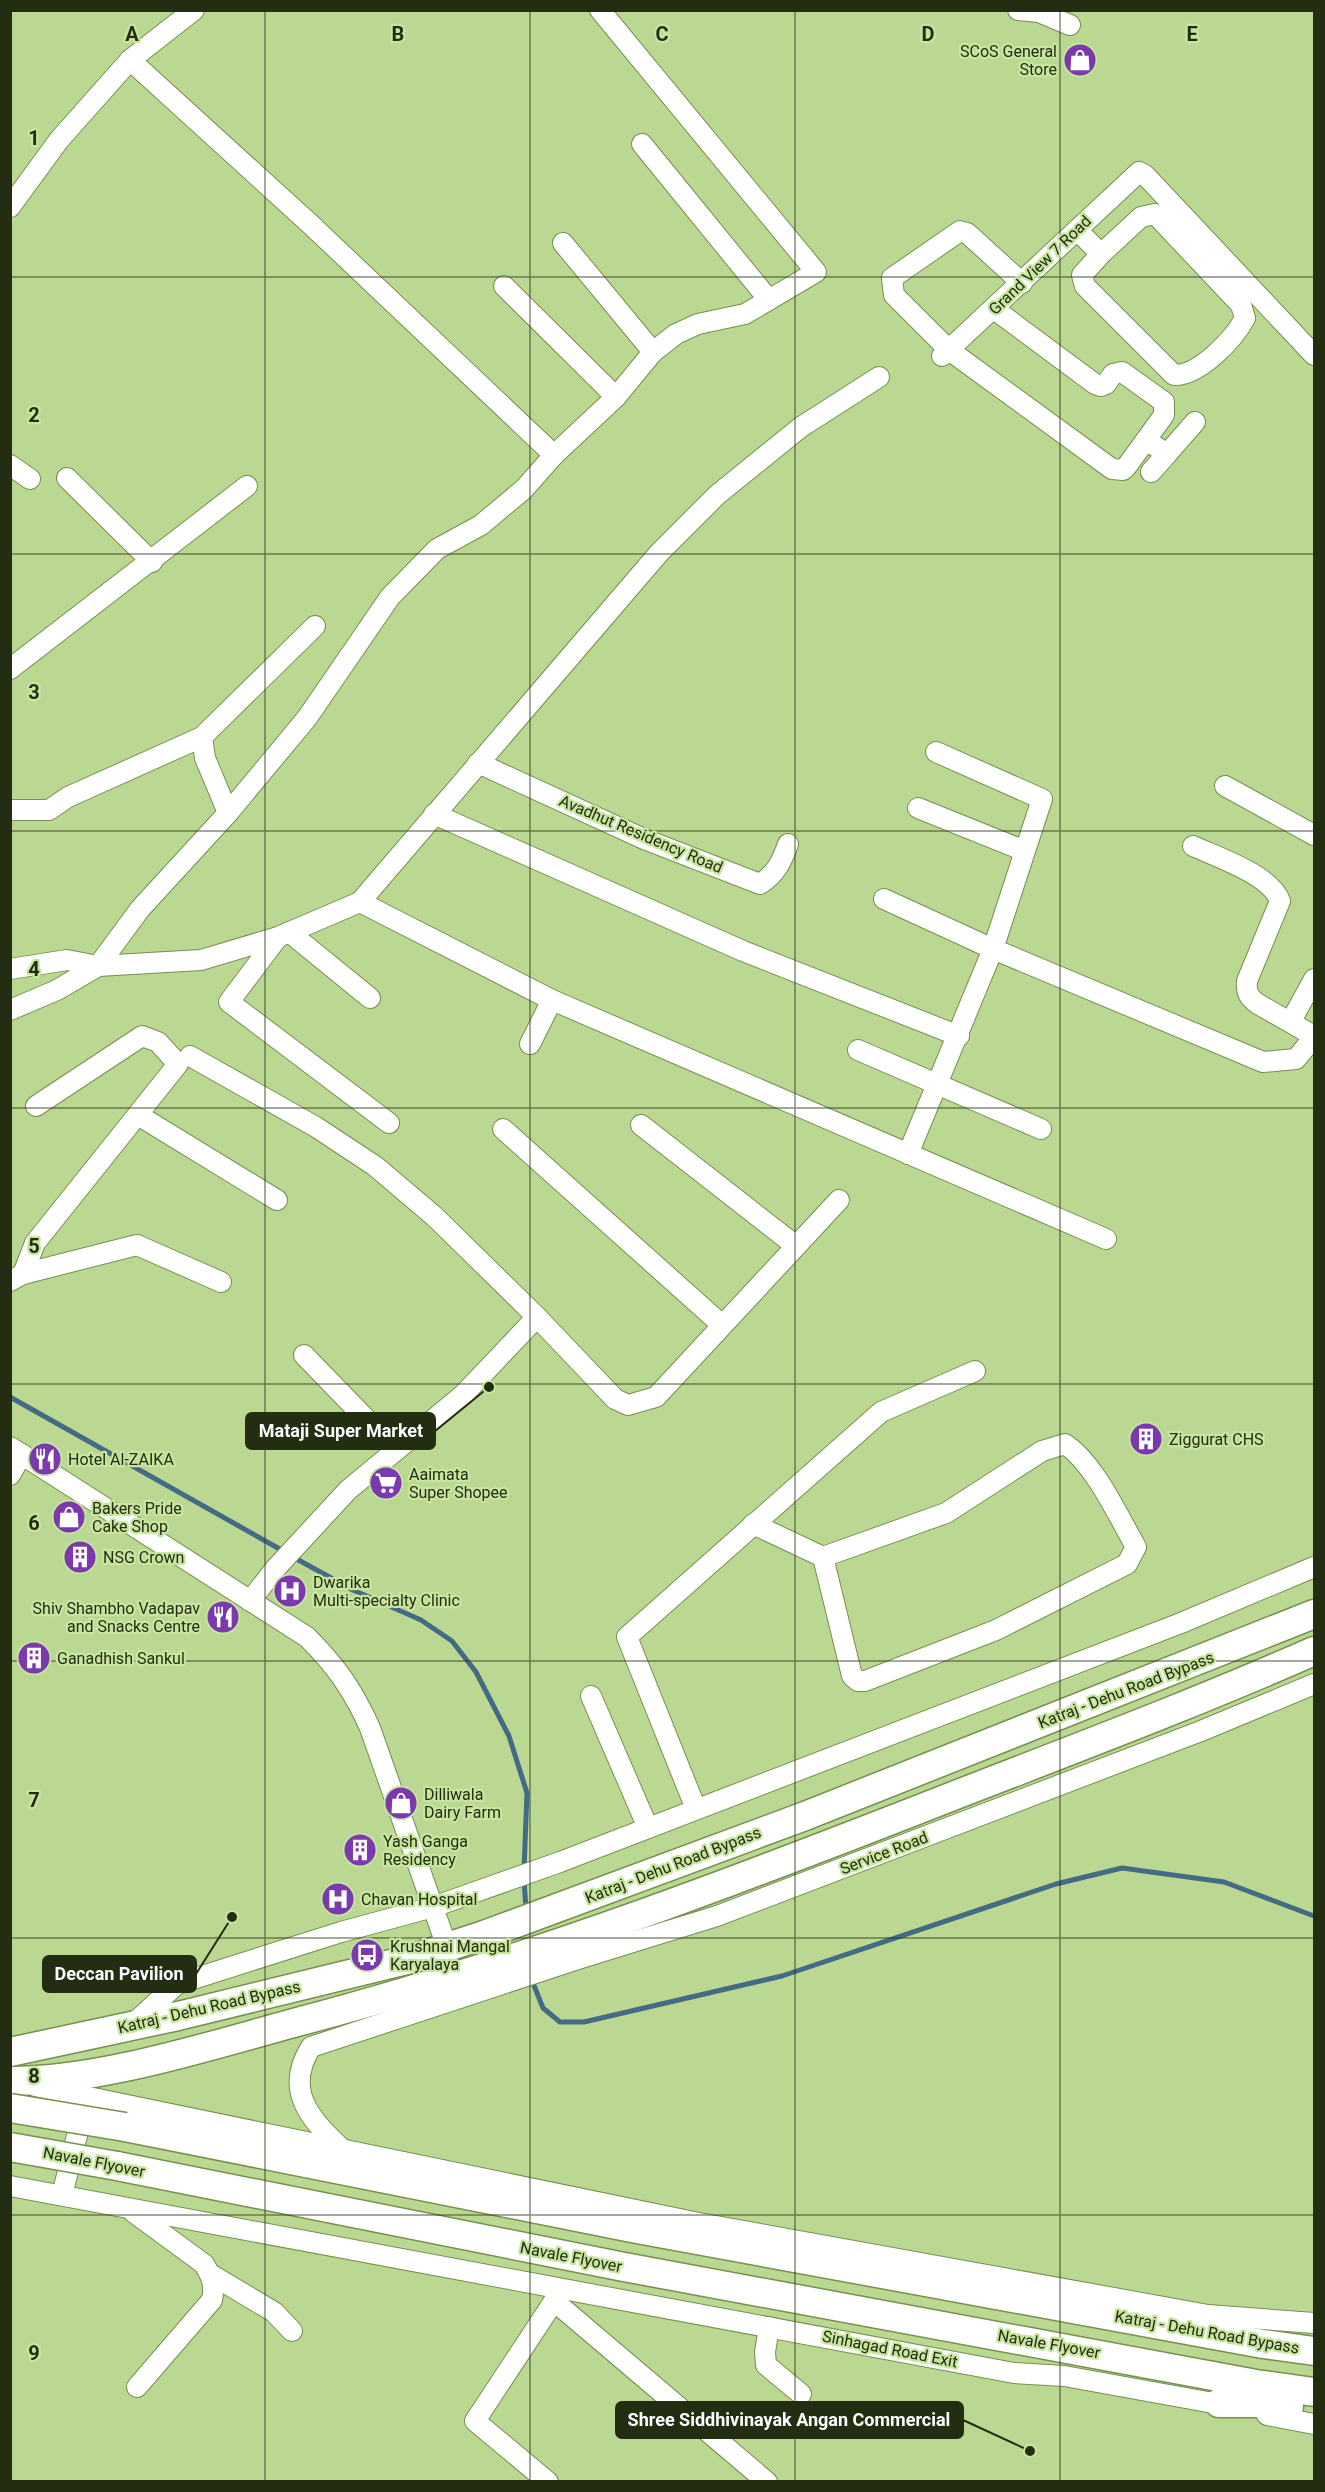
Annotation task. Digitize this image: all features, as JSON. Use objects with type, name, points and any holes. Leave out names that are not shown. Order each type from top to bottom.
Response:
[{"type":"highway","name":"Katraj - Dehu Road Bypass","points":[[10,2052],[411,1959],[484,1935],[805,1816],[1314,1614]]},
{"type":"highway","name":"Katraj - Dehu Road Bypass","points":[[11,2090],[176,2055],[443,1992],[576,1949],[1314,1651]]},
{"type":"highway","name":"Katraj - Dehu Road Bypass","points":[[11,2090],[125,2127],[632,2228],[1263,2344],[1314,2351]]},
{"type":"highway","name":"Navale Flyover","points":[[10,2147],[117,2166],[624,2267],[1133,2359],[1256,2384],[1314,2392]]},
{"type":"highway","points":[[1219,2403],[1256,2403],[1314,2410]]},
{"type":"street","points":[[10,207],[17,184],[130,60],[194,10]]},
{"type":"street","points":[[10,1010],[57,990],[98,966],[140,909],[228,813],[307,718],[390,597],[437,549],[481,525],[524,489],[555,455],[615,397],[653,352],[676,334],[698,324],[744,314],[816,272],[600,10]]},
{"type":"street","points":[[1018,10],[1040,12],[1070,25]]},
{"type":"street","points":[[130,60],[308,222],[555,455]]},
{"type":"street","points":[[642,144],[769,300]]},
{"type":"street","name":"Grand View 7 Road","points":[[946,353],[1136,173],[1145,175],[1314,355]]},
{"type":"street","points":[[1155,214],[1241,305],[1245,318],[1204,365],[1183,375],[1174,375],[1085,286],[1082,275],[1101,254],[1141,217],[1155,214]]},
{"type":"street","points":[[1077,230],[1101,254]]},
{"type":"street","points":[[994,309],[1095,384],[1101,386],[1106,384],[1113,374],[1122,372],[1164,402],[1164,415],[1123,470],[1112,469],[946,353],[894,295],[892,278],[960,231],[967,233],[1022,283]]},
{"type":"street","points":[[563,243],[653,352]]},
{"type":"street","points":[[504,286],[615,397]]},
{"type":"street","points":[[10,969],[67,960],[98,966],[201,960],[284,935],[360,902],[659,553],[717,495],[801,427],[879,377]]},
{"type":"street","points":[[1151,472],[1195,422]]},
{"type":"street","points":[[1146,440],[1167,454]]},
{"type":"street","points":[[10,465],[30,479]]},
{"type":"street","points":[[67,478],[152,562]]},
{"type":"street","points":[[10,669],[152,562],[247,486]]},
{"type":"street","points":[[10,810],[48,810],[68,797],[202,737],[315,626]]},
{"type":"street","points":[[202,737],[205,758],[228,813]]},
{"type":"street","points":[[908,1154],[959,1036],[993,949],[1041,799],[936,752]]},
{"type":"street","name":"Avadhut Residency Road","points":[[478,763],[645,839],[760,884],[770,878],[782,861],[788,844]]},
{"type":"street","points":[[1225,786],[1314,834]]},
{"type":"street","points":[[918,808],[1025,852]]},
{"type":"street","points":[[434,814],[743,951],[959,1036]]},
{"type":"street","points":[[884,899],[993,949],[1263,1062],[1296,1059],[1314,1036],[1292,1021],[1249,998],[1246,990],[1247,981],[1280,901],[1277,891],[1261,879],[1192,846]]},
{"type":"street","points":[[360,902],[552,1000],[1106,1239]]},
{"type":"street","points":[[284,935],[370,998]]},
{"type":"street","points":[[284,935],[229,1002],[389,1123]]},
{"type":"street","points":[[1292,1021],[1314,979]]},
{"type":"street","points":[[530,1044],[552,1000]]},
{"type":"street","points":[[17,1277],[35,1243],[178,1064],[158,1042],[142,1036],[36,1106]]},
{"type":"street","points":[[858,1050],[939,1083],[1041,1129]]},
{"type":"street","points":[[190,1056],[316,1127],[375,1166],[434,1216],[537,1317],[615,1399],[628,1405],[656,1397],[838,1200]]},
{"type":"street","points":[[138,1115],[277,1200]]},
{"type":"street","points":[[641,1125],[796,1246]]},
{"type":"street","points":[[503,1129],[722,1325]]},
{"type":"street","points":[[17,1277],[137,1245],[221,1282]]},
{"type":"street","points":[[250,1601],[275,1569],[348,1490],[463,1395],[537,1317]]},
{"type":"street","points":[[304,1355],[396,1450]]},
{"type":"street","points":[[696,1809],[627,1637],[881,1412],[975,1371]]},
{"type":"street","points":[[753,1524],[823,1557],[946,1513],[1042,1451],[1065,1444],[1072,1448],[1101,1485],[1136,1547],[1127,1564],[996,1630],[865,1681],[858,1681],[852,1676],[823,1557]]},
{"type":"street","points":[[10,1475],[16,1450],[307,1636],[334,1664],[355,1695],[370,1728],[447,1947]]},
{"type":"street","points":[[132,2025],[177,1984],[341,1932],[433,1907],[560,1862],[1181,1623],[1314,1567]]},
{"type":"street","name":"Service Road","points":[[576,1949],[717,1916],[1168,1744],[1314,1684]]},
{"type":"street","points":[[591,1696],[648,1828]]},
{"type":"street","points":[[343,2150],[317,2127],[300,2093],[298,2076],[311,2047],[443,1992]]},
{"type":"street","points":[[11,2090],[87,2098],[397,2159],[699,2223],[1185,2311],[1314,2323]]},
{"type":"street","points":[[63,2195],[87,2098]]},
{"type":"street","name":"Sinhagad Road Exit","points":[[11,2187],[63,2195],[559,2294],[769,2326],[1014,2373],[1064,2376],[1219,2403],[1314,2424]]},
{"type":"street","points":[[129,2209],[204,2264],[212,2276],[214,2288],[212,2300],[137,2387]]},
{"type":"street","points":[[212,2276],[274,2312],[292,2331]]},
{"type":"street","points":[[548,2481],[475,2421],[559,2294],[767,2481]]},
{"type":"street","points":[[769,2326],[765,2352],[766,2365],[801,2394]]},
{"type":"waterway","points":[[10,1397],[285,1552]]},
{"type":"waterway","points":[[293,1557],[353,1590],[421,1620],[452,1641],[476,1672],[509,1736],[527,1793],[524,1870]]},
{"type":"waterway","points":[[531,1978],[543,2008],[560,2022],[584,2022],[782,1976],[1056,1884],[1122,1868],[1224,1882],[1314,1916]]},
{"type":"waterway","points":[[524,1880],[526,1909]]},
{"type":"place","name":"SCoS General Store","points":[[1080,60]]},
{"type":"place","name":"Mataji Super Market","points":[[489,1387]]},
{"type":"place","name":"Ziggurat CHS","points":[[1146,1439]]},
{"type":"place","name":"Hotel Al-ZAIKA","points":[[45,1459]]},
{"type":"place","name":"Aaimata Super Shopee","points":[[386,1483]]},
{"type":"place","name":"Bakers Pride Cake Shop","points":[[69,1517]]},
{"type":"place","name":"NSG Crown","points":[[80,1557]]},
{"type":"place","name":"Dwarika Multi-specialty Clinic","points":[[290,1591]]},
{"type":"place","name":"Shiv Shambho Vadapav and Snacks Centre","points":[[223,1617]]},
{"type":"place","name":"Ganadhish Sankul","points":[[34,1658]]},
{"type":"place","name":"Dilliwala Dairy Farm","points":[[401,1803]]},
{"type":"place","name":"Yash Ganga Residency","points":[[360,1850]]},
{"type":"place","name":"Chavan Hospital","points":[[338,1899]]},
{"type":"place","name":"Deccan Pavilion","points":[[232,1917]]},
{"type":"place","name":"Krushnai Mangal Karyalaya","points":[[367,1955]]},
{"type":"place","name":"Shree Siddhivinayak Angan Commercial","points":[[1030,2451]]}]
